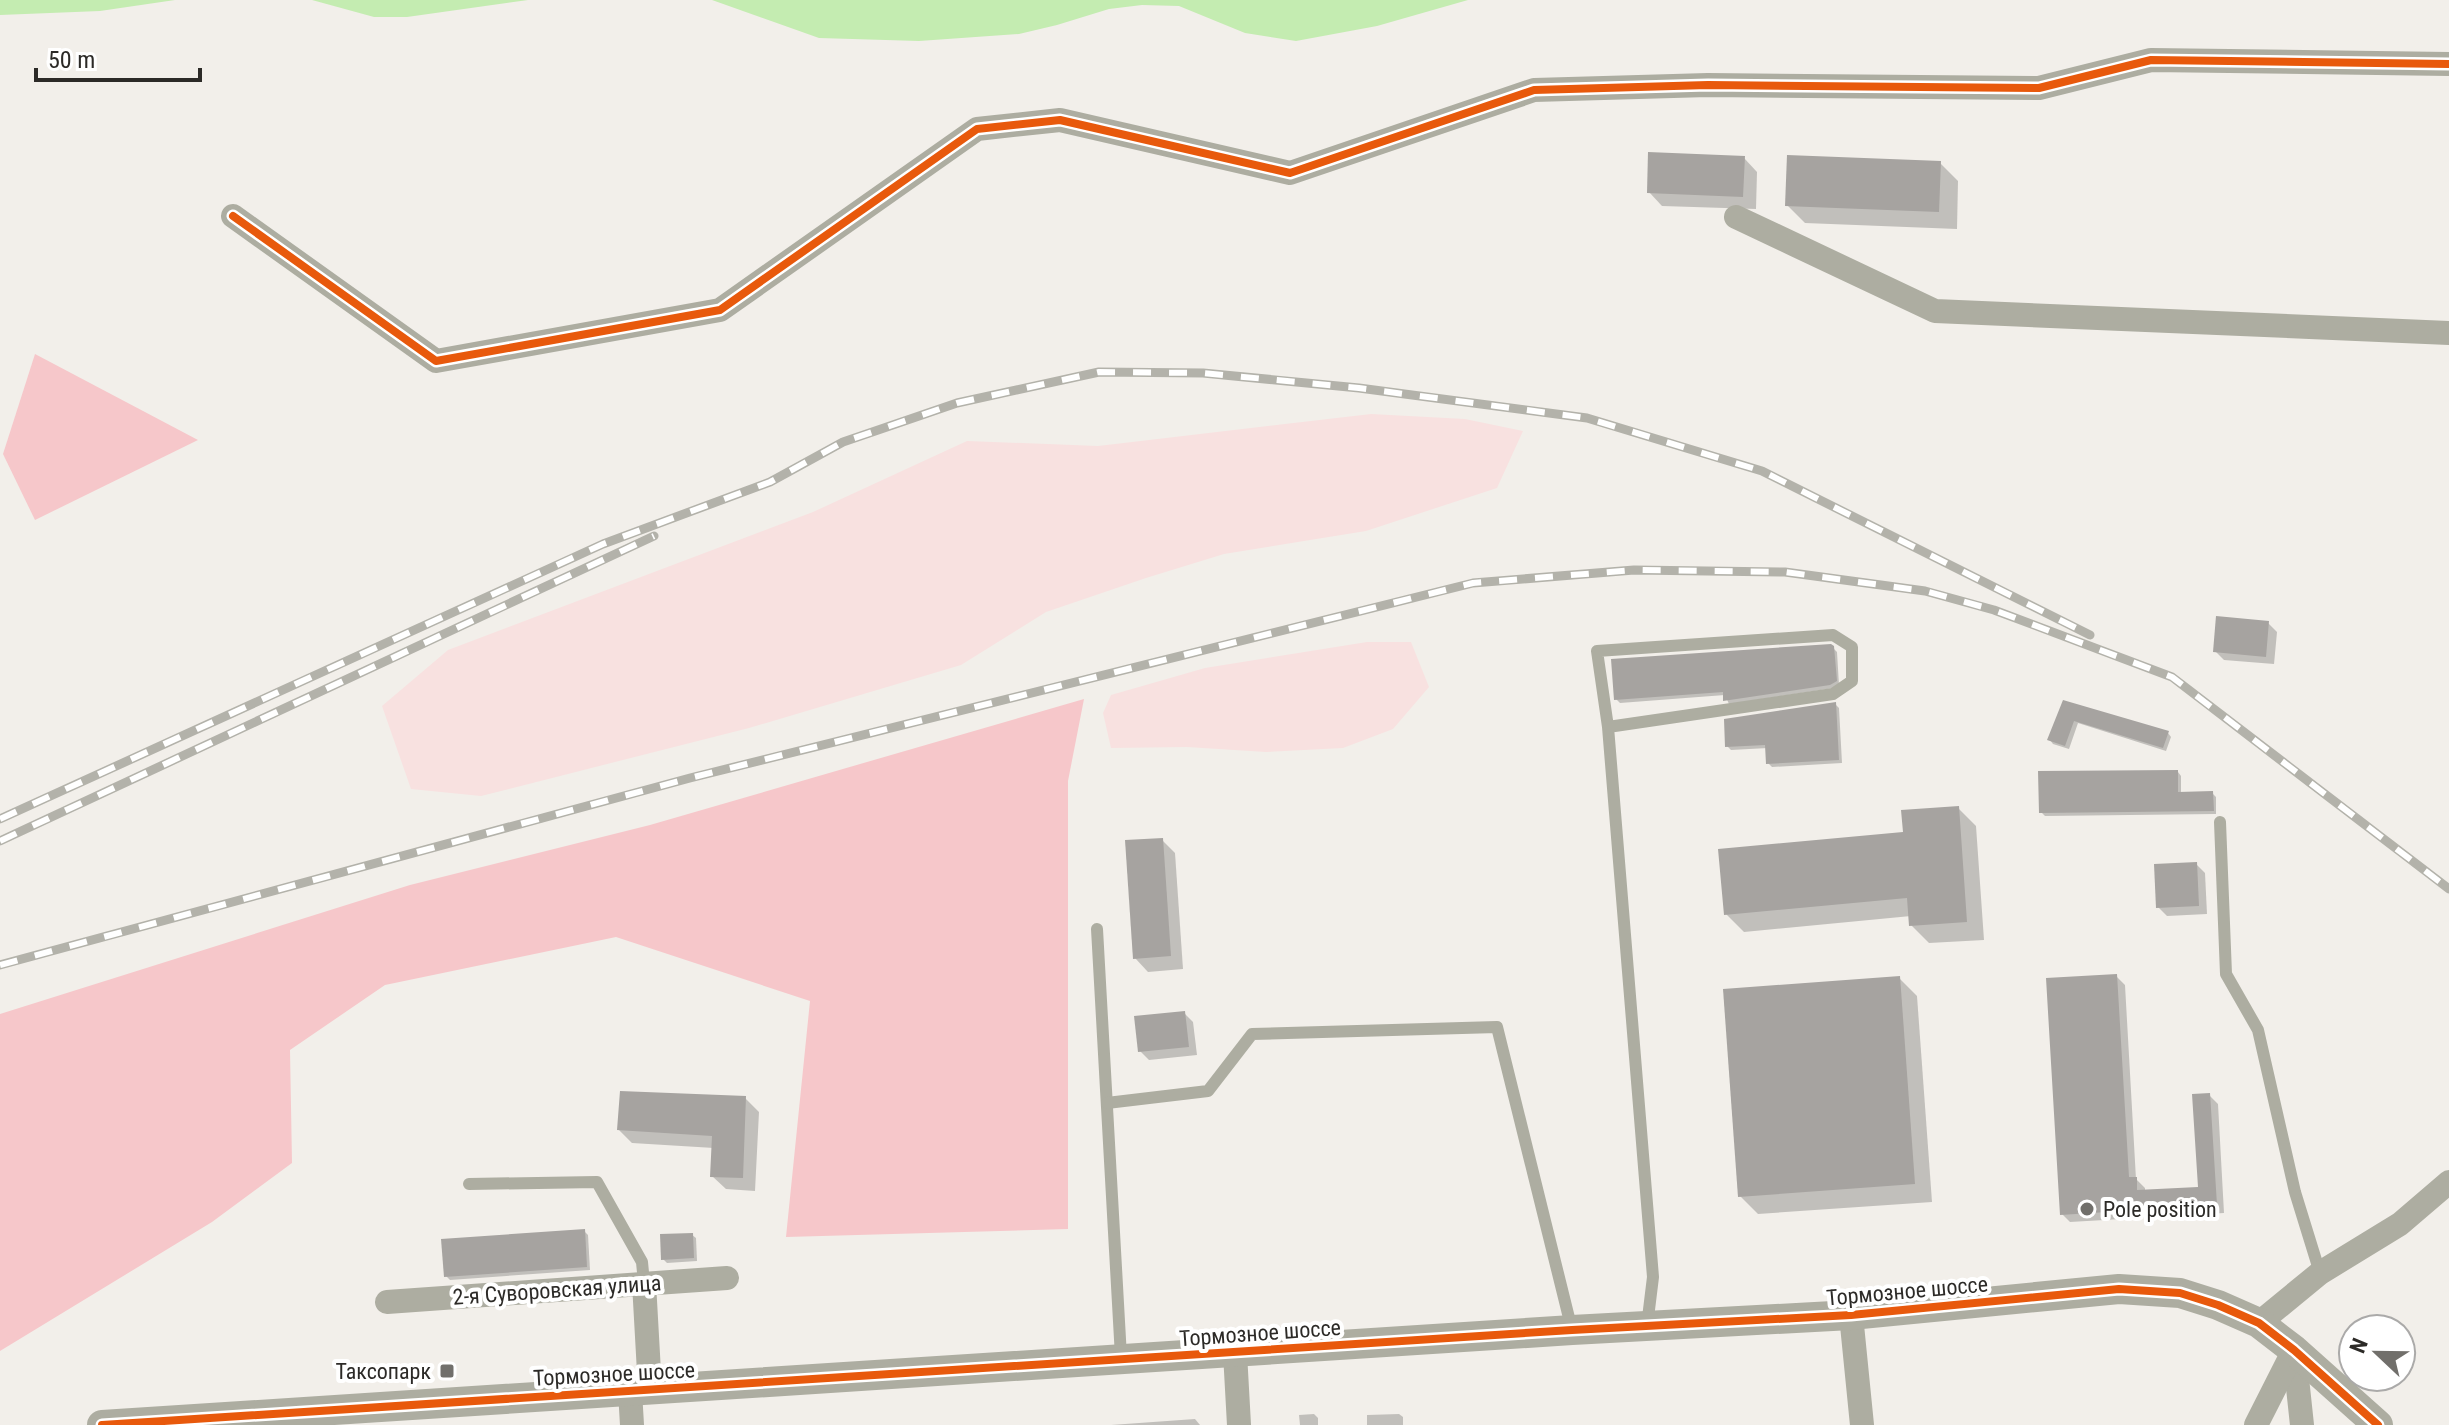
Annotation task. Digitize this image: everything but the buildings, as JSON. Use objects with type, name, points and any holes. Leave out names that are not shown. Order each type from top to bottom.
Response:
[{"type":"street","points":[[233,216],[436,361],[720,310],[977,129],[1060,120],[1290,173],[1534,90],[1708,85],[2039,88],[2151,60],[2449,64]]},
{"type":"street","points":[[1736,217],[1935,311],[2449,333]]},
{"type":"street","points":[[2259,1323],[2320,1273],[2400,1224],[2449,1182]]},
{"type":"street","name":"2-я Суворовская улица","points":[[387,1302],[727,1278]]},
{"type":"street","points":[[632,1425],[640,1390],[644,1283]]},
{"type":"street","name":"Тормозное шоссе","points":[[102,1425],[1572,1330],[1851,1315],[2119,1289],[2180,1293],[2259,1323],[2378,1425]]},
{"type":"street","points":[[1851,1315],[1862,1425]]},
{"type":"street","points":[[2256,1425],[2294,1350]]},
{"type":"street","points":[[2294,1350],[2302,1425]]},
{"type":"street","points":[[1235,1353],[1239,1425]]},
{"type":"lane","points":[[1608,727],[1833,694],[1852,681],[1852,647],[1833,635],[1597,651],[1608,727],[1653,1277],[1647,1326]]},
{"type":"lane","points":[[2220,822],[2226,974],[2258,1030],[2295,1192],[2320,1273]]},
{"type":"lane","points":[[1097,929],[1121,1360]]},
{"type":"lane","points":[[1107,1103],[1208,1091],[1252,1034],[1497,1027],[1572,1330]]},
{"type":"lane","points":[[469,1184],[597,1182],[642,1262],[644,1283]]},
{"type":"shaded area","points":[[0,0],[175,0],[100,11],[0,15]]},
{"type":"shaded area","points":[[312,0],[528,0],[407,17],[374,17]]},
{"type":"shaded area","points":[[712,0],[1468,0],[1377,26],[1296,41],[1245,33],[1179,6],[1142,5],[1109,9],[1019,34],[919,41],[819,38]]},
{"type":"shaded area","points":[[35,354],[198,440],[35,520],[3,454]]},
{"type":"shaded area","points":[[1371,414],[1465,419],[1523,431],[1497,488],[1366,531],[1224,554],[1046,612],[961,665],[749,728],[481,796],[411,789],[382,706],[448,650],[813,512],[967,441],[1098,446]]},
{"type":"shaded area","points":[[1367,642],[1411,642],[1429,687],[1393,729],[1343,748],[1266,752],[1187,747],[1111,748],[1103,713],[1111,695],[1205,668]]},
{"type":"shaded area","points":[[1084,699],[1068,781],[1068,1229],[786,1237],[810,1001],[616,937],[385,985],[290,1050],[292,1163],[212,1222],[0,1351],[0,1014],[410,885],[650,825]]},
{"type":"railway","points":[[0,819],[603,544],[770,482],[843,442],[957,403],[1099,372],[1203,373],[1359,388],[1587,418],[1762,471],[2090,635]]},
{"type":"railway","points":[[0,841],[654,536]]},
{"type":"railway","points":[[0,965],[690,778],[1473,583],[1634,570],[1785,572],[1925,591],[1994,610],[2172,677],[2449,889]]},
{"type":"cycle path","points":[[233,216],[436,361],[720,310],[977,129],[1060,120],[1290,173],[1534,90],[1708,85],[2039,88],[2151,60],[2449,64]]},
{"type":"cycle path","points":[[102,1425],[1572,1330],[1851,1315],[2119,1289],[2180,1293],[2259,1323],[2378,1425]]},
{"type":"place","name":"Pole position","points":[[2087,1209]]},
{"type":"place","name":"Таксопарк","points":[[447,1371]]}]
